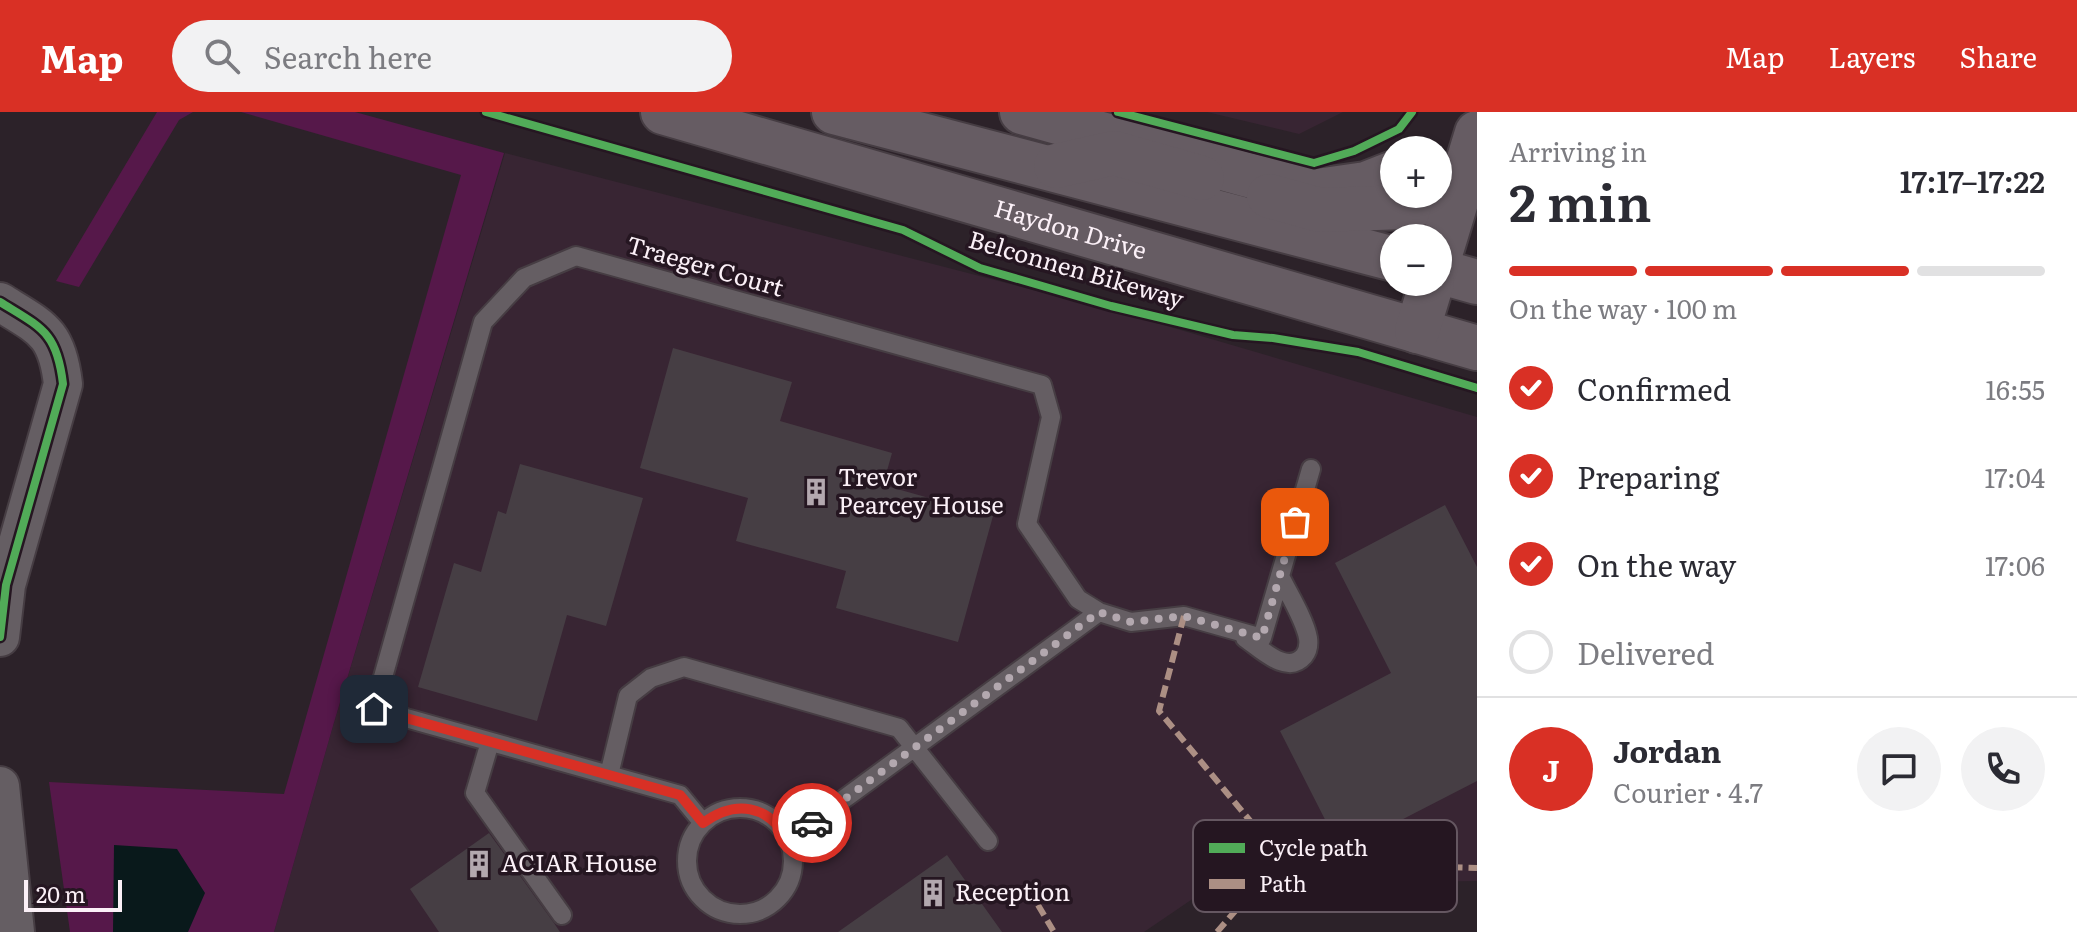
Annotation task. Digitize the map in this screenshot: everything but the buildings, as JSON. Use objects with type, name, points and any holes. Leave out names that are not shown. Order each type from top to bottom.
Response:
[{"type":"main road","name":"Haydon Drive","points":[[663,112],[1417,331],[1474,338]]},
{"type":"main road","points":[[834,112],[1380,255]]},
{"type":"main road","points":[[886,126],[930,112]]},
{"type":"main road","points":[[1022,112],[1317,191],[1366,184],[1380,178]]},
{"type":"main road","points":[[1452,148],[1453,140],[1475,112]]},
{"type":"main road","points":[[1452,163],[1477,133]]},
{"type":"main road","points":[[1046,168],[1114,153],[1320,210],[1380,208]]},
{"type":"main road","points":[[1452,275],[1477,282]]},
{"type":"main road","points":[[1417,331],[1428,296]]},
{"type":"street","points":[[0,302],[43,329],[60,361],[63,384],[6,585],[0,637]]},
{"type":"street","points":[[0,786],[9,929]]},
{"type":"lane","name":"Traeger Court","points":[[703,823],[680,795],[374,709],[483,322],[524,278],[576,256],[1042,385],[1051,417],[1027,524],[1078,599],[1099,612]]},
{"type":"lane","points":[[788,840],[1099,612],[1131,622],[1184,616],[1262,638],[1311,469]]},
{"type":"lane","points":[[1233,630],[1280,662],[1294,662],[1306,654],[1307,634],[1280,576]]},
{"type":"lane","points":[[609,775],[628,696],[651,678],[684,667],[899,728],[988,841]]},
{"type":"lane","points":[[490,742],[475,793],[562,915]]},
{"type":"lane","points":[[750,809],[773,819],[788,840],[793,866],[784,890],[775,901],[752,913],[726,913],[696,892],[687,869],[689,844],[703,823],[725,810],[750,809]]},
{"type":"lane","points":[[721,932],[726,913]]},
{"type":"shaded area","points":[[157,112],[193,112],[179,120],[79,287],[56,281]]},
{"type":"shaded area","points":[[241,112],[355,112],[504,153],[274,932],[70,932],[49,782],[284,794],[461,175]]},
{"type":"shaded area","points":[[1207,112],[1343,112],[1299,134]]},
{"type":"shaded area","points":[[505,153],[1126,314],[1477,417],[1477,881],[1457,881],[1457,820],[1193,820],[1193,899],[1144,932],[274,932]]},
{"type":"shaded area","points":[[114,845],[177,849],[205,893],[188,932],[113,932]]},
{"type":"marked path","points":[[1184,616],[1159,711],[1249,820]]},
{"type":"marked path","points":[[1457,867],[1477,868]]},
{"type":"marked path","points":[[1038,905],[1054,932]]},
{"type":"marked path","points":[[1217,932],[1234,912]]},
{"type":"cycle path","name":"Belconnen Bikeway","points":[[486,112],[903,230],[980,268],[1111,306],[1233,335],[1273,338],[1358,352],[1477,388]]},
{"type":"cycle path","points":[[1118,112],[1314,163],[1354,151],[1399,129],[1412,112]]},
{"type":"cycle path","points":[[0,302],[27,318],[52,342],[63,384],[6,585],[0,637]]},
{"type":"way so far","points":[[812,823],[1099,612],[1131,622],[1184,616],[1262,638],[1295,522]]},
{"type":"place","name":"Trevor Pearcey House","points":[[816,492]]},
{"type":"place","name":"ACIAR House","points":[[479,864]]},
{"type":"place","name":"Reception","points":[[933,893]]},
{"type":"route","points":[[374,709],[680,795],[703,823],[725,810],[750,809],[773,819],[788,840],[812,823]]}]
